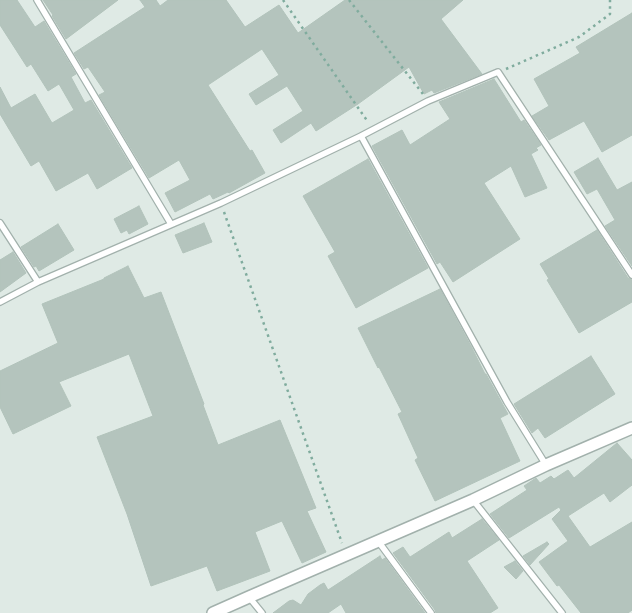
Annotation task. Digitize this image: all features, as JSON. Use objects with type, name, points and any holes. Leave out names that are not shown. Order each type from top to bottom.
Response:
[{"type":"street","points":[[213,613],[473,500],[546,465],[632,428]]},
{"type":"lane","points":[[37,0],[171,224]]},
{"type":"lane","points":[[0,302],[38,282],[221,203],[428,102],[498,72],[632,275]]},
{"type":"lane","points":[[361,136],[507,402],[546,465]]},
{"type":"lane","points":[[0,223],[38,282]]},
{"type":"lane","points":[[473,500],[562,613]]},
{"type":"lane","points":[[378,541],[431,613]]},
{"type":"lane","points":[[249,597],[262,613]]},
{"type":"path","points":[[283,0],[374,130]]},
{"type":"path","points":[[349,0],[428,102]]},
{"type":"path","points":[[498,72],[579,37],[610,14],[610,0]]},
{"type":"path","points":[[221,203],[346,554]]},
{"type":"building","points":[[0,0],[17,0],[35,27],[44,21],[76,74],[71,77],[85,103],[91,100],[132,168],[97,189],[88,173],[56,191],[39,161],[31,166],[0,114],[0,87],[11,108],[35,94],[52,123],[74,110],[59,84],[48,91],[31,64],[27,67],[0,25]]},
{"type":"building","points":[[43,0],[118,0],[66,39]]},
{"type":"building","points":[[140,0],[156,0],[160,6],[168,0],[226,0],[245,27],[279,5],[298,33],[345,0],[463,0],[441,19],[482,74],[434,93],[432,90],[424,94],[409,67],[358,104],[316,131],[311,123],[281,143],[273,130],[303,111],[287,86],[256,105],[249,94],[279,75],[262,49],[208,85],[250,151],[252,150],[265,173],[229,193],[213,199],[210,194],[175,212],[165,193],[190,180],[179,160],[149,178],[99,95],[105,92],[88,67],[84,69],[74,53],[145,7]]},
{"type":"building","points":[[632,13],[632,135],[602,152],[584,121],[549,140],[532,116],[549,106],[534,79],[580,53],[576,47]]},
{"type":"building","points":[[494,79],[521,122],[524,120],[541,145],[536,148],[538,150],[531,154],[547,188],[525,197],[511,166],[484,183],[520,239],[453,282],[440,262],[437,264],[372,146],[402,130],[410,145],[450,119],[439,102]]},
{"type":"building","points":[[598,158],[617,190],[632,182],[632,266],[605,226],[615,220],[597,189],[587,194],[574,172]]},
{"type":"building","points":[[368,159],[428,268],[356,308],[328,256],[335,252],[303,196]]},
{"type":"building","points":[[139,206],[148,224],[129,234],[127,230],[121,233],[114,219]]},
{"type":"building","points":[[204,223],[212,242],[183,253],[175,235]]},
{"type":"building","points":[[58,224],[74,250],[39,271],[36,266],[34,267],[21,247]]},
{"type":"building","points":[[597,230],[628,278],[632,280],[632,302],[579,333],[547,280],[549,279],[540,264]]},
{"type":"building","points":[[13,252],[26,273],[0,292],[0,260]]},
{"type":"building","points":[[128,266],[144,298],[161,292],[218,445],[280,420],[316,508],[307,511],[326,552],[302,563],[282,521],[255,532],[270,571],[217,591],[207,566],[151,586],[127,514],[97,437],[153,416],[129,354],[59,382],[71,406],[13,434],[0,407],[0,371],[58,343],[42,304],[104,279]]},
{"type":"building","points":[[440,289],[508,414],[500,418],[520,461],[435,501],[415,460],[418,458],[398,414],[402,412],[358,328]]},
{"type":"building","points":[[591,356],[615,394],[545,438],[538,428],[532,433],[514,404]]},
{"type":"building","points":[[617,443],[632,460],[632,485],[610,502],[604,493],[568,516],[590,547],[632,522],[632,610],[628,613],[581,613],[539,562],[568,541],[552,519],[561,510],[559,507],[509,538],[490,514],[527,490],[524,486],[536,478],[540,483],[551,476],[554,479],[568,470],[574,478]]},
{"type":"building","points":[[482,519],[499,540],[467,561],[498,608],[490,613],[436,613],[393,553],[403,547],[410,557],[449,532],[452,538]]},
{"type":"building","points":[[547,542],[549,544],[530,565],[523,556]]},
{"type":"building","points":[[380,556],[382,560],[385,558],[425,613],[346,613],[341,604],[328,613],[273,613],[289,601],[293,600],[301,605],[308,594],[320,585],[324,583],[328,590]]},
{"type":"building","points":[[515,561],[523,571],[516,579],[504,567]]}]
